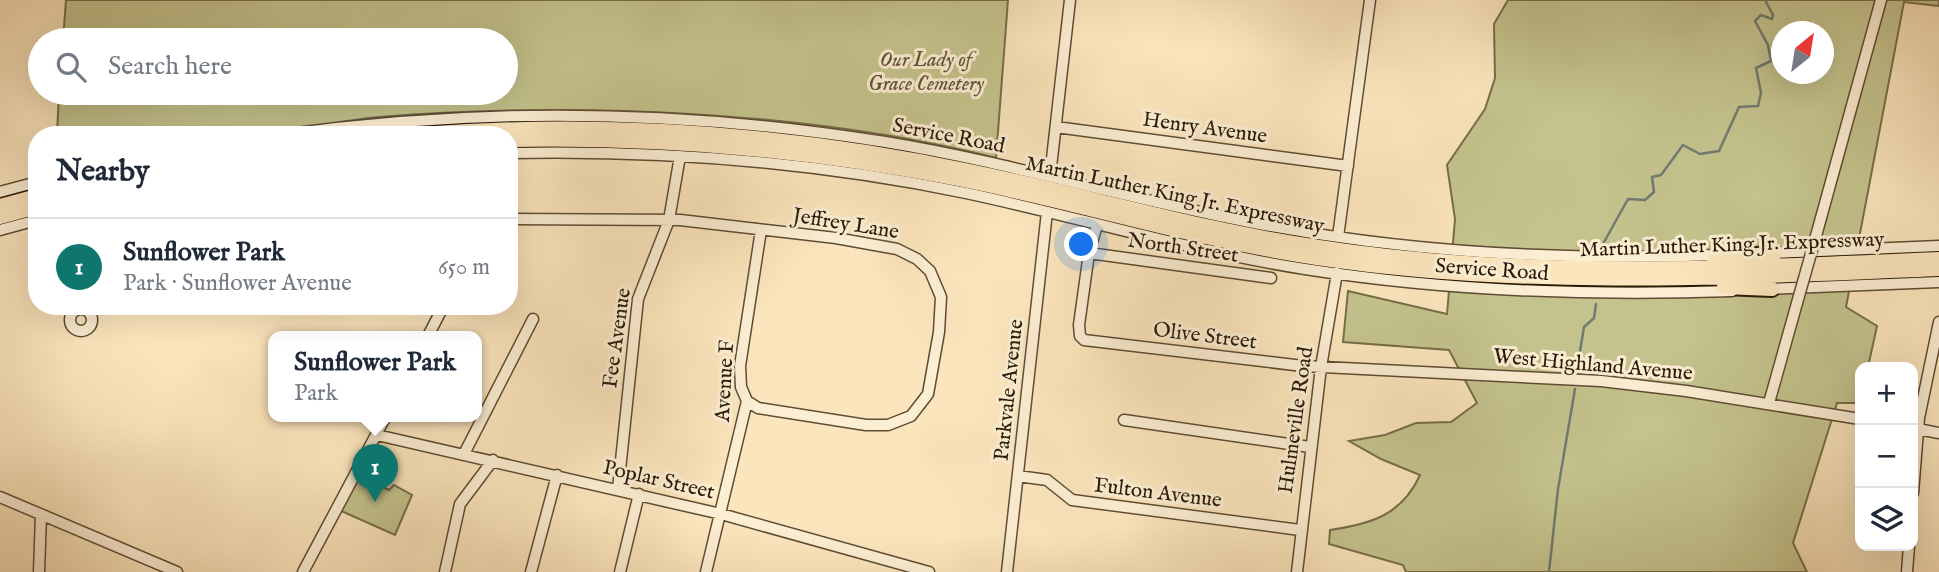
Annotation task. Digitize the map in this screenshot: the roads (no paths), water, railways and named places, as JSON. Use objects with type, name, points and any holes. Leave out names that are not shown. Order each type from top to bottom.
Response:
[{"type":"highway","name":"Martin Luther King Jr. Expressway","points":[[518,131],[589,129],[769,140],[969,171],[1182,222],[1320,248],[1481,265],[1625,270],[1939,259]]},
{"type":"highway","name":"Martin Luther King Jr. Expressway","points":[[518,140],[684,143],[814,155],[967,181],[1180,232],[1284,253],[1438,272],[1607,281],[1939,269]]},
{"type":"highway","points":[[0,206],[28,198]]},
{"type":"highway","points":[[0,217],[28,209]]},
{"type":"highway","points":[[1625,270],[1642,263],[1708,261],[1775,253]]},
{"type":"highway","points":[[1607,281],[1772,289]]},
{"type":"street","points":[[1050,176],[1070,0]]},
{"type":"street","points":[[1338,237],[1370,0]]},
{"type":"street","points":[[1769,403],[1881,0]]},
{"type":"street","name":"Service Road","points":[[376,126],[461,118],[579,116],[760,125],[866,139],[1050,176],[1219,216],[1338,237],[1440,249],[1565,257],[1775,253],[1939,246]]},
{"type":"street","name":"Henry Avenue","points":[[1056,127],[1348,166]]},
{"type":"street","name":"Service Road","points":[[518,153],[680,156],[860,175],[1047,212],[1223,254],[1337,273],[1437,285],[1564,293],[1772,289],[1939,282]]},
{"type":"street","name":"Fee Avenue","points":[[618,489],[638,299],[669,220],[680,156]]},
{"type":"street","points":[[0,192],[28,184]]},
{"type":"street","name":"Parkvale Avenue","points":[[1007,572],[1047,212]]},
{"type":"street","name":"Jeffrey Lane","points":[[518,219],[669,220],[861,242],[906,252],[933,275],[939,287],[942,307],[928,394],[919,408],[904,420],[888,425],[866,425],[758,408],[747,401]]},
{"type":"street","points":[[0,230],[28,222]]},
{"type":"street","points":[[1089,253],[1097,225]]},
{"type":"street","name":"Avenue F","points":[[706,572],[747,401],[741,387],[740,366],[761,230]]},
{"type":"street","name":"North Street","points":[[1089,253],[1271,278]]},
{"type":"street","name":"Olive Street","points":[[1089,253],[1079,325],[1080,336],[1084,340],[1321,367]]},
{"type":"street","name":"Hulmeville Road","points":[[1297,572],[1310,447],[1337,273]]},
{"type":"street","points":[[431,331],[439,315]]},
{"type":"street","points":[[482,415],[533,319]]},
{"type":"street","points":[[1916,425],[1939,322]]},
{"type":"street","name":"West Highland Avenue","points":[[1321,367],[1601,381],[1769,403],[1855,418]]},
{"type":"street","points":[[1124,421],[1310,447]]},
{"type":"street","points":[[303,572],[384,422]]},
{"type":"street","points":[[464,454],[478,422]]},
{"type":"street","points":[[1918,429],[1939,433]]},
{"type":"street","name":"Poplar Street","points":[[377,435],[721,514],[929,572]]},
{"type":"street","points":[[445,572],[460,504],[493,460]]},
{"type":"street","points":[[531,572],[557,475]]},
{"type":"street","name":"Fulton Avenue","points":[[1018,477],[1046,480],[1072,500],[1300,530]]},
{"type":"street","points":[[620,572],[639,494]]},
{"type":"street","points":[[0,497],[177,572]]},
{"type":"street","points":[[39,572],[41,515]]},
{"type":"street","points":[[1907,572],[1909,551]]},
{"type":"waterway","points":[[1603,244],[1628,199],[1645,200],[1654,192],[1652,177],[1661,175],[1683,145],[1700,154],[1719,151],[1739,107],[1758,106],[1761,93],[1756,68],[1771,61],[1768,45],[1755,21],[1761,15],[1772,19],[1773,15],[1765,0]]},
{"type":"waterway","points":[[1577,369],[1584,327],[1594,318],[1596,304]]},
{"type":"waterway","points":[[1549,572],[1558,489],[1575,389]]},
{"type":"place","name":"Sunflower Park","points":[[375,502]]},
{"type":"park label","name":"Our Lady of Grace Cemetery","points":[[926,71]]}]
